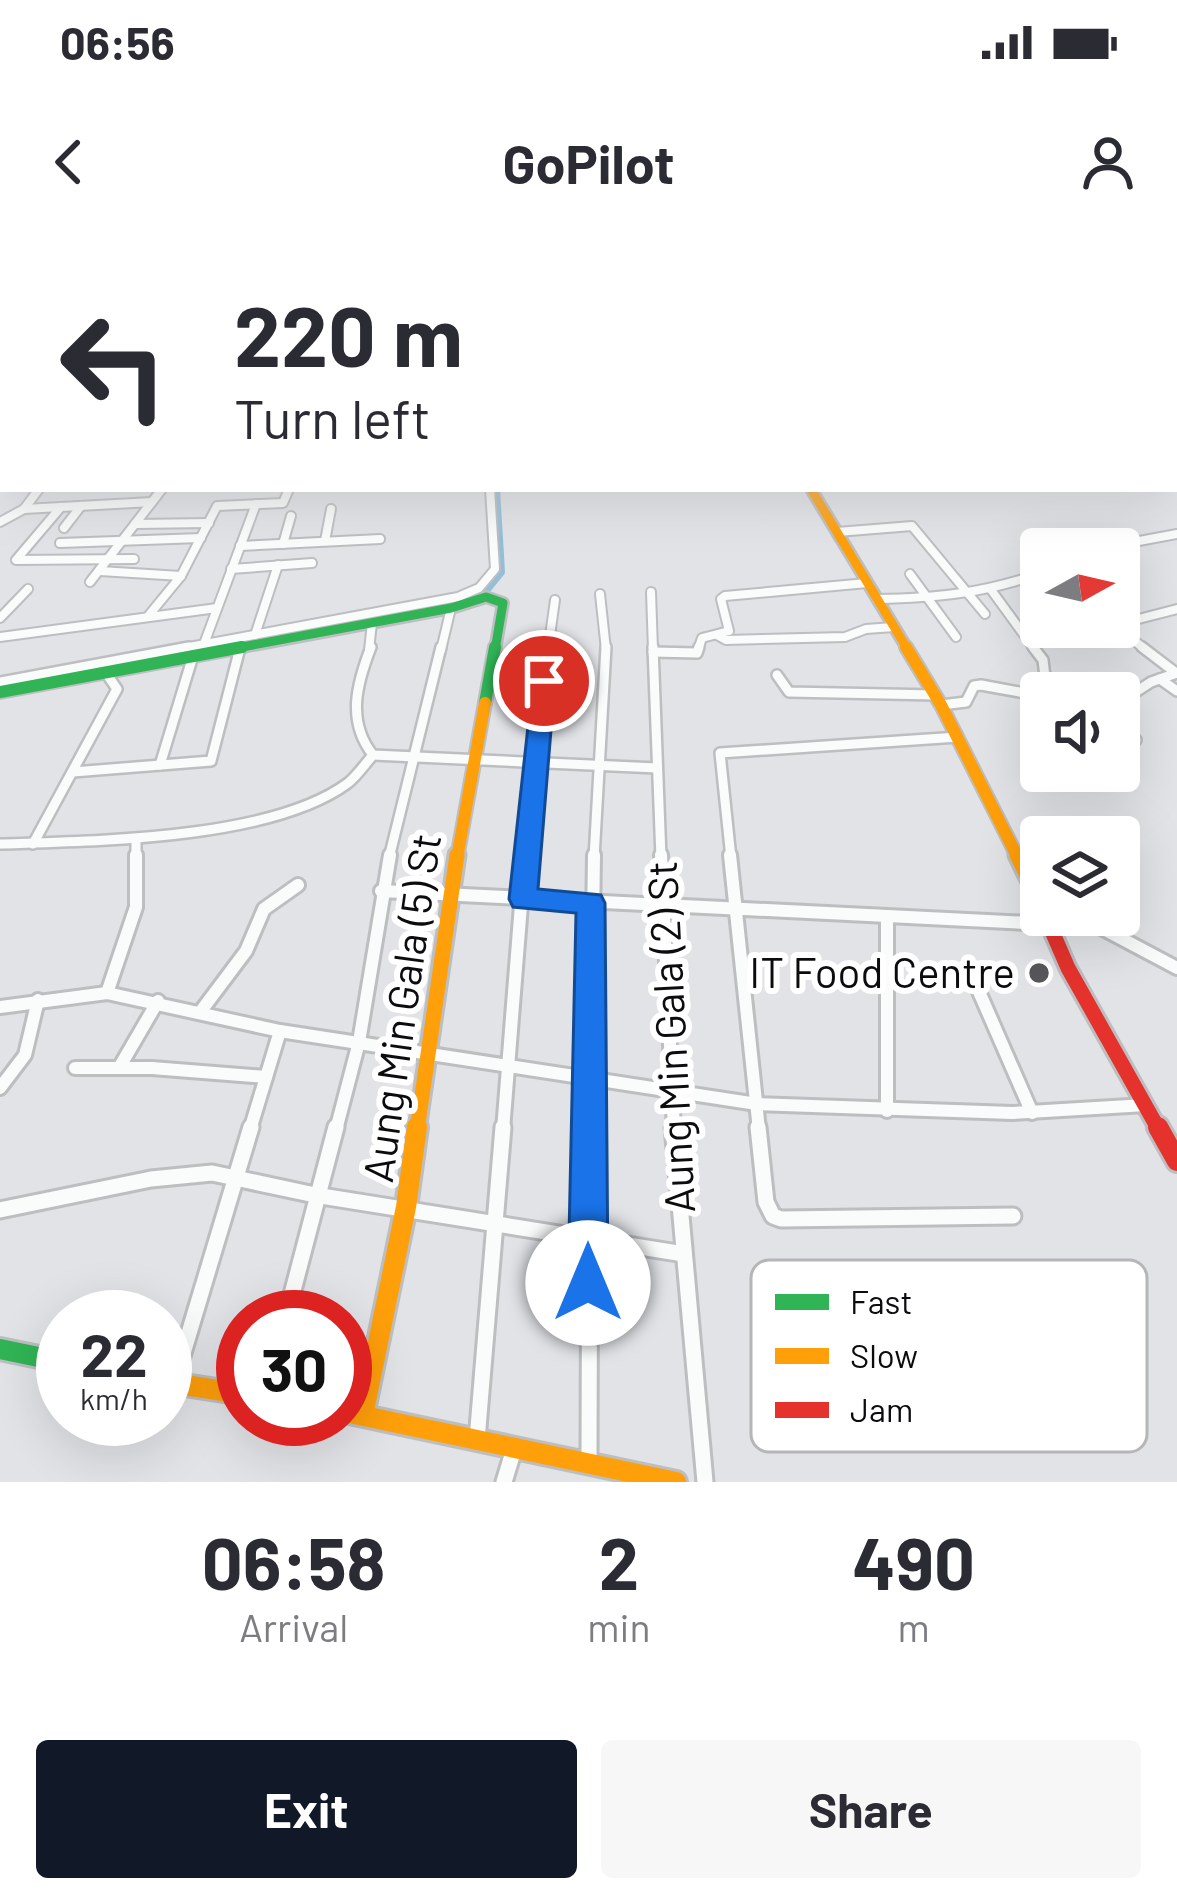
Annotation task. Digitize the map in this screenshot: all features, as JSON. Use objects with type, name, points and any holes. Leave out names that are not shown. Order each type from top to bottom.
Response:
[{"type":"street","points":[[0,522],[24,508],[37,492]]},
{"type":"street","points":[[90,582],[160,492]]},
{"type":"street","points":[[149,615],[181,576],[217,506],[283,502],[288,492]]},
{"type":"street","points":[[0,692],[106,673],[255,635],[444,601],[479,588],[496,563],[490,492]]},
{"type":"street","points":[[813,492],[938,700],[1020,861]]},
{"type":"street","points":[[24,508],[152,502]]},
{"type":"street","points":[[160,765],[256,504]]},
{"type":"street","points":[[64,528],[81,506]]},
{"type":"street","points":[[61,507],[16,560],[134,559]]},
{"type":"street","points":[[325,542],[331,508]]},
{"type":"street","points":[[284,544],[291,516]]},
{"type":"street","points":[[135,524],[208,523]]},
{"type":"street","points":[[837,532],[912,526],[985,614]]},
{"type":"street","points":[[1140,541],[1177,534]]},
{"type":"street","points":[[60,543],[202,538]]},
{"type":"street","points":[[240,546],[380,539]]},
{"type":"street","points":[[231,569],[312,563]]},
{"type":"street","points":[[255,635],[278,566]]},
{"type":"street","points":[[100,571],[181,576]]},
{"type":"street","points":[[910,574],[956,637]]},
{"type":"street","points":[[877,599],[929,599],[992,591],[1020,581]]},
{"type":"street","points":[[653,652],[697,653],[702,638],[729,631],[725,596],[867,584]]},
{"type":"street","points":[[0,618],[28,589]]},
{"type":"street","points":[[992,591],[1020,629]]},
{"type":"street","name":"Aung Min Gala (2) St","points":[[651,592],[670,1088],[705,1482]]},
{"type":"street","points":[[589,1459],[591,903],[606,646],[600,594]]},
{"type":"street","name":"Aung Min Gala (5) St","points":[[372,1368],[406,1207],[449,895],[502,601],[487,597],[451,608]]},
{"type":"street","points":[[477,1440],[533,763],[555,600]]},
{"type":"street","points":[[0,637],[218,608]]},
{"type":"street","points":[[0,682],[199,650],[240,648],[451,608],[381,891],[359,1042],[292,1290]]},
{"type":"street","points":[[1140,619],[1177,609]]},
{"type":"street","points":[[372,623],[372,643],[353,693],[365,745],[373,754],[657,768]]},
{"type":"street","points":[[717,635],[726,640],[845,637],[866,628],[894,627]]},
{"type":"street","points":[[1140,643],[1176,673],[1140,691]]},
{"type":"street","points":[[73,772],[213,759],[240,648]]},
{"type":"street","points":[[33,844],[117,688],[106,673]]},
{"type":"street","points":[[777,675],[789,692],[966,702],[974,686],[1020,691]]},
{"type":"street","points":[[1160,679],[1177,691]]},
{"type":"street","points":[[958,736],[720,753],[766,1202],[773,1216],[1013,1216]]},
{"type":"street","points":[[0,844],[136,839],[202,830],[321,797],[359,776],[373,754]]},
{"type":"street","points":[[107,993],[136,907],[136,839]]},
{"type":"street","points":[[201,1011],[246,951],[264,909],[298,885]]},
{"type":"street","points":[[381,891],[887,918],[1020,919]]},
{"type":"street","points":[[887,918],[887,1111]]},
{"type":"street","points":[[1054,936],[1177,1161]]},
{"type":"street","points":[[1117,936],[1177,968]]},
{"type":"street","points":[[970,971],[1032,1112]]},
{"type":"street","points":[[0,1006],[107,993],[280,1031],[757,1104],[1032,1112],[1146,1105]]},
{"type":"street","points":[[0,1088],[25,1055],[38,1000]]},
{"type":"street","points":[[119,1068],[158,1001]]},
{"type":"street","points":[[192,1310],[280,1031]]},
{"type":"street","points":[[75,1068],[266,1077]]},
{"type":"street","points":[[0,1210],[171,1176],[212,1173],[315,1195],[684,1254]]},
{"type":"street","points":[[0,1349],[36,1356]]},
{"type":"street","points":[[372,1417],[514,1449],[589,1459],[676,1482]]},
{"type":"street","points":[[503,1482],[514,1449]]},
{"type":"waterway","points":[[471,595],[488,588],[501,572],[496,492]]},
{"type":"traffic: fast","points":[[0,692],[451,608],[486,597],[503,603],[485,703]]},
{"type":"traffic: fast","points":[[0,1349],[36,1356]]},
{"type":"traffic: slow","points":[[813,492],[941,705],[1020,862]]},
{"type":"traffic: slow","points":[[372,1371],[406,1207],[450,895],[485,703]]},
{"type":"traffic: slow","points":[[192,1386],[216,1390]]},
{"type":"traffic: slow","points":[[372,1417],[676,1482]]},
{"type":"traffic: jam","points":[[1054,936],[1177,1161]]},
{"type":"place","name":"IT Food Centre","points":[[1039,973]]},
{"type":"route","points":[[544,681],[523,899],[591,903],[588,1283]]}]
